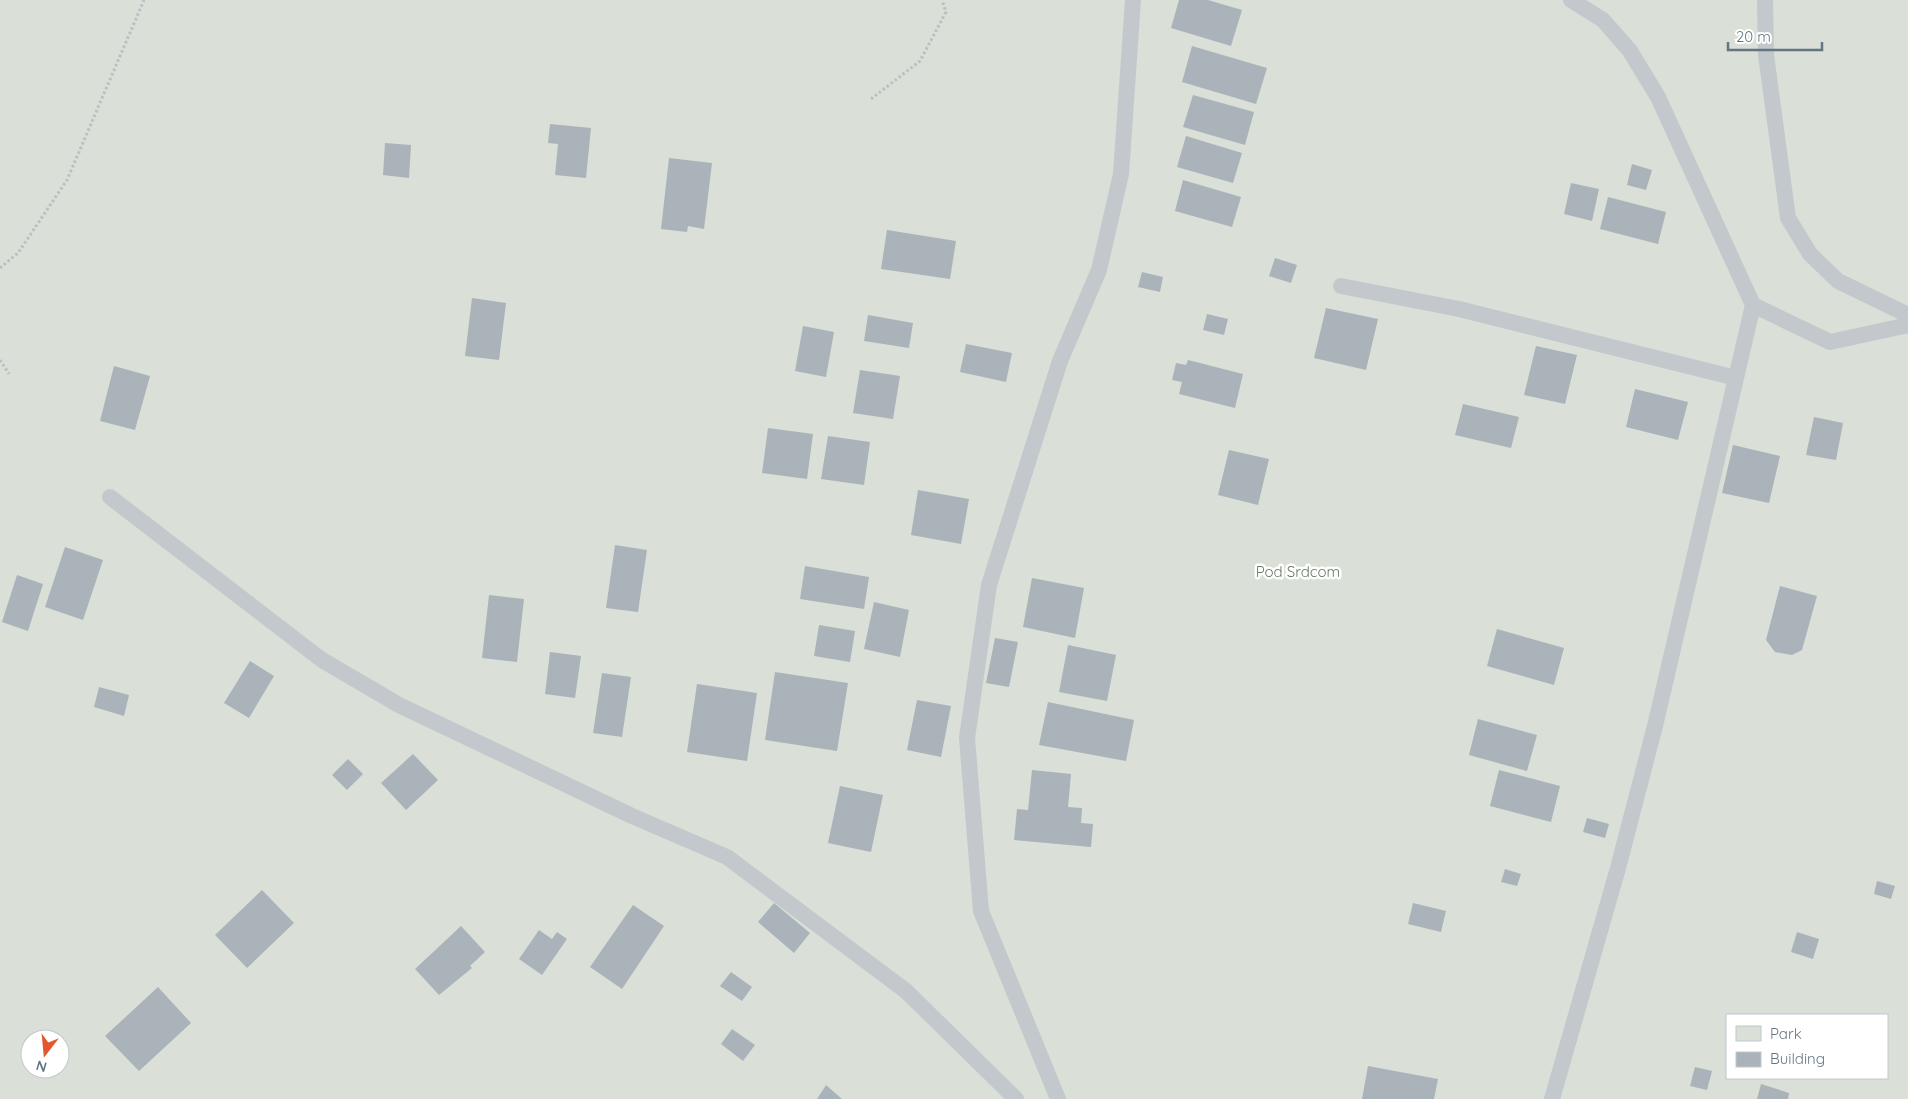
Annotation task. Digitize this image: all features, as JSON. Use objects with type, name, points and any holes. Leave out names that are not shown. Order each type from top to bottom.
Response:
[{"type":"lane","points":[[1058,1099],[981,911],[967,738],[989,585],[1060,361],[1099,270],[1119,184],[1133,0]]},
{"type":"lane","points":[[1552,1099],[1618,868],[1655,726],[1753,305],[1658,97],[1630,51],[1602,20],[1571,0]]},
{"type":"lane","points":[[1765,0],[1766,55],[1788,218],[1810,254],[1838,281],[1908,315]]},
{"type":"lane","points":[[1341,286],[1459,309],[1736,378]]},
{"type":"lane","points":[[1753,305],[1830,342],[1908,325]]},
{"type":"lane","points":[[110,497],[322,660],[399,705],[632,816],[727,857],[906,991],[1016,1099]]},
{"type":"path","points":[[0,268],[18,253],[67,180],[144,0]]},
{"type":"path","points":[[871,99],[920,61],[946,12],[942,0]]},
{"type":"path","points":[[0,360],[9,374]]},
{"type":"green space","name":"Pod Srdcom","points":[[0,0],[1908,0],[1908,1099],[0,1099]]},
{"type":"building","points":[[1179,0],[1208,0],[1242,10],[1231,46],[1171,28]]},
{"type":"building","points":[[1192,46],[1267,68],[1256,104],[1182,82]]},
{"type":"building","points":[[1193,95],[1254,112],[1245,145],[1183,127]]},
{"type":"building","points":[[550,124],[591,128],[586,178],[555,175],[558,144],[548,143]]},
{"type":"building","points":[[1186,136],[1242,153],[1233,183],[1177,167]]},
{"type":"building","points":[[385,143],[411,145],[409,178],[383,175]]},
{"type":"building","points":[[669,158],[712,163],[704,229],[688,226],[687,232],[661,229]]},
{"type":"building","points":[[1632,164],[1652,170],[1646,190],[1627,185]]},
{"type":"building","points":[[1183,180],[1241,197],[1232,227],[1175,211]]},
{"type":"building","points":[[1571,183],[1599,189],[1592,221],[1564,214]]},
{"type":"building","points":[[1608,197],[1666,212],[1658,244],[1600,229]]},
{"type":"building","points":[[887,230],[956,241],[950,279],[881,269]]},
{"type":"building","points":[[1275,258],[1297,265],[1291,283],[1269,276]]},
{"type":"building","points":[[1142,272],[1163,277],[1160,292],[1138,287]]},
{"type":"building","points":[[472,298],[506,303],[499,360],[465,356]]},
{"type":"building","points":[[1326,308],[1378,319],[1366,370],[1314,358]]},
{"type":"building","points":[[1207,314],[1228,319],[1224,335],[1203,330]]},
{"type":"building","points":[[868,315],[913,323],[909,348],[864,341]]},
{"type":"building","points":[[803,326],[834,332],[826,377],[795,371]]},
{"type":"building","points":[[966,344],[1012,353],[1006,382],[960,372]]},
{"type":"building","points":[[1536,346],[1577,355],[1565,404],[1524,395]]},
{"type":"building","points":[[1188,360],[1243,374],[1235,408],[1179,394],[1182,382],[1172,380],[1176,363],[1186,365]]},
{"type":"building","points":[[114,366],[150,376],[135,430],[100,421]]},
{"type":"building","points":[[860,370],[900,376],[893,419],[853,413]]},
{"type":"building","points":[[1635,389],[1688,402],[1678,440],[1626,427]]},
{"type":"building","points":[[1463,404],[1519,417],[1511,448],[1455,435]]},
{"type":"building","points":[[1814,417],[1843,423],[1836,460],[1806,455]]},
{"type":"building","points":[[768,428],[813,434],[807,479],[762,473]]},
{"type":"building","points":[[828,436],[870,442],[864,485],[821,479]]},
{"type":"building","points":[[1733,445],[1780,456],[1769,503],[1722,493]]},
{"type":"building","points":[[1229,450],[1269,459],[1258,505],[1218,495]]},
{"type":"building","points":[[918,490],[969,499],[961,544],[911,535]]},
{"type":"building","points":[[615,545],[647,550],[638,612],[606,608]]},
{"type":"building","points":[[65,547],[103,560],[83,620],[45,607]]},
{"type":"building","points":[[805,566],[869,577],[864,609],[800,599]]},
{"type":"building","points":[[17,575],[43,584],[28,631],[2,622]]},
{"type":"building","points":[[1032,578],[1084,588],[1075,638],[1023,627]]},
{"type":"building","points":[[1780,586],[1817,596],[1802,650],[1792,655],[1775,652],[1766,640]]},
{"type":"building","points":[[489,595],[524,599],[517,662],[482,658]]},
{"type":"building","points":[[874,602],[909,610],[900,657],[864,649]]},
{"type":"building","points":[[819,625],[855,631],[850,662],[814,656]]},
{"type":"building","points":[[1497,629],[1564,648],[1554,685],[1487,666]]},
{"type":"building","points":[[995,638],[1018,642],[1009,687],[986,683]]},
{"type":"building","points":[[1068,645],[1116,655],[1107,701],[1059,692]]},
{"type":"building","points":[[550,652],[581,656],[575,698],[545,694]]},
{"type":"building","points":[[250,661],[274,676],[249,718],[224,703]]},
{"type":"building","points":[[775,672],[848,683],[837,751],[765,740]]},
{"type":"building","points":[[602,673],[631,677],[622,737],[593,733]]},
{"type":"building","points":[[697,684],[757,693],[747,761],[687,752]]},
{"type":"building","points":[[99,687],[129,695],[124,716],[94,707]]},
{"type":"building","points":[[917,700],[951,706],[941,757],[907,750]]},
{"type":"building","points":[[1048,702],[1134,720],[1126,761],[1039,745]]},
{"type":"building","points":[[1478,719],[1537,735],[1527,771],[1469,755]]},
{"type":"building","points":[[413,754],[438,780],[406,810],[381,783]]},
{"type":"building","points":[[348,759],[363,774],[347,790],[332,775]]},
{"type":"building","points":[[1032,770],[1071,774],[1068,807],[1082,808],[1081,823],[1093,824],[1091,847],[1014,840],[1017,809],[1028,810]]},
{"type":"building","points":[[1499,770],[1560,786],[1551,822],[1490,806]]},
{"type":"building","points":[[840,786],[883,795],[871,852],[828,843]]},
{"type":"building","points":[[1587,818],[1609,824],[1605,838],[1583,832]]},
{"type":"building","points":[[1505,869],[1521,874],[1517,886],[1501,882]]},
{"type":"building","points":[[1877,881],[1895,886],[1891,899],[1874,894]]},
{"type":"building","points":[[262,890],[294,923],[247,968],[215,935]]},
{"type":"building","points":[[774,903],[810,933],[794,953],[758,922]]},
{"type":"building","points":[[1413,903],[1446,911],[1441,932],[1408,924]]},
{"type":"building","points":[[633,905],[664,926],[622,989],[590,967]]},
{"type":"building","points":[[461,926],[485,952],[470,966],[472,968],[439,995],[415,969]]},
{"type":"building","points":[[539,930],[552,939],[557,932],[567,939],[542,975],[519,959]]},
{"type":"building","points":[[1797,932],[1819,939],[1813,959],[1791,952]]},
{"type":"building","points":[[731,972],[752,987],[742,1001],[720,986]]},
{"type":"building","points":[[158,987],[191,1023],[139,1071],[105,1036]]},
{"type":"building","points":[[732,1029],[755,1045],[743,1061],[721,1044]]},
{"type":"building","points":[[1368,1066],[1438,1079],[1434,1099],[1362,1099]]},
{"type":"building","points":[[1695,1067],[1712,1071],[1707,1090],[1690,1086]]},
{"type":"building","points":[[1761,1084],[1789,1093],[1788,1099],[1757,1099]]},
{"type":"building","points":[[826,1085],[842,1099],[817,1099]]}]
